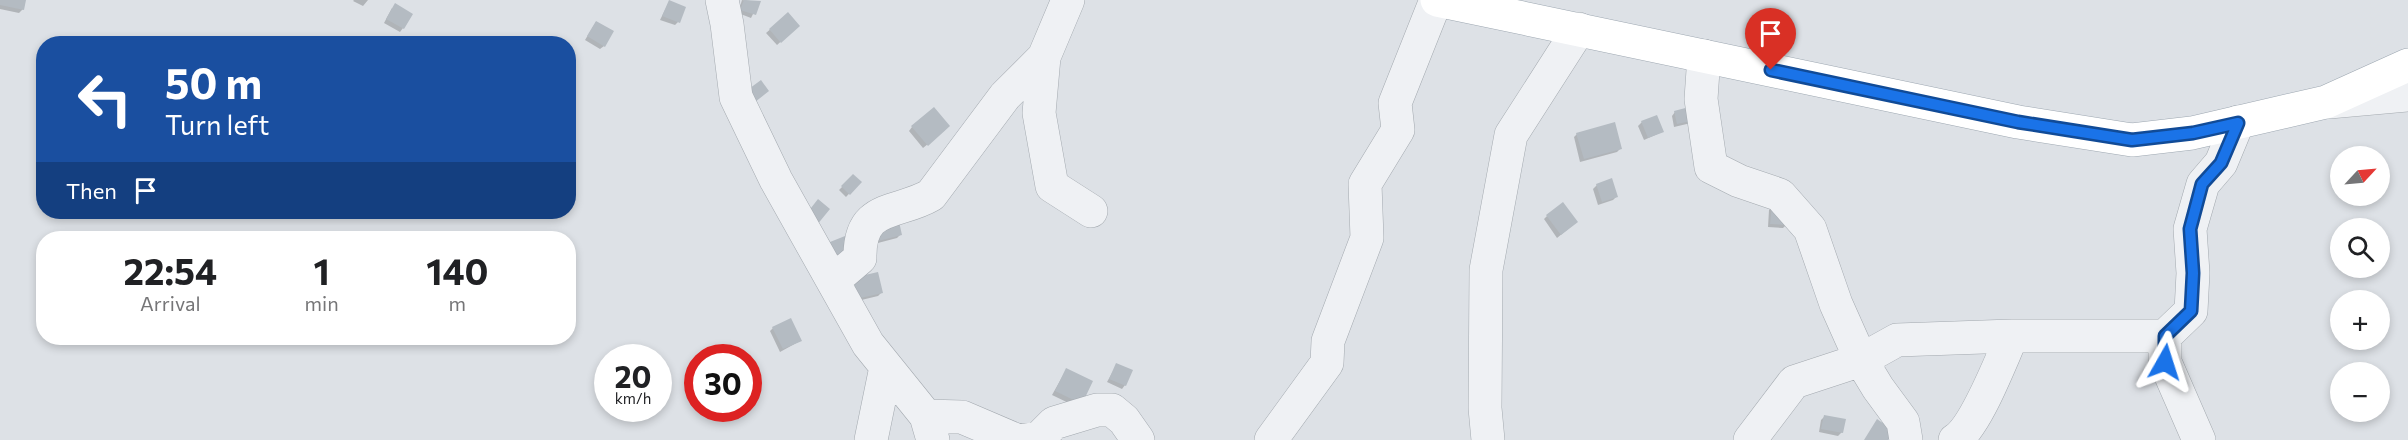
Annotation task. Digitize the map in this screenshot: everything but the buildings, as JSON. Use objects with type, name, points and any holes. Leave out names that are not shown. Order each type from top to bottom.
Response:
[{"type":"main road","points":[[1436,0],[2018,122],[2132,140],[2193,133],[2326,102],[2408,65]]},
{"type":"street","points":[[722,0],[736,97],[776,180],[868,344],[929,428],[962,417],[1016,440]]},
{"type":"street","points":[[1068,0],[1044,57],[1039,113],[1052,186],[1091,211]]},
{"type":"street","points":[[1271,440],[1327,363],[1328,340],[1367,238],[1365,184],[1398,130],[1395,103],[1436,0]]},
{"type":"street","points":[[1488,440],[1485,408],[1486,270],[1511,135],[1579,29]]},
{"type":"street","points":[[1704,56],[1701,99],[1712,166],[1739,181],[1780,195],[1810,229],[1836,304],[1862,360],[1878,388],[1903,422],[1906,440]]},
{"type":"street","points":[[833,281],[860,258],[860,241],[870,221],[890,208],[917,203],[931,195],[1005,96],[1044,57]]},
{"type":"street","points":[[2326,102],[2408,95]]},
{"type":"street","points":[[1750,440],[1794,382],[1862,360],[1897,340],[2012,336],[2165,336],[2191,311],[2193,273],[2190,229],[2202,184],[2221,163],[2238,123]]},
{"type":"street","points":[[1955,440],[1963,436],[1986,394],[2012,336]]},
{"type":"street","points":[[2165,336],[2165,362],[2199,440]]},
{"type":"street","points":[[871,440],[886,367]]},
{"type":"street","points":[[1025,440],[1039,438],[1054,423],[1097,410],[1112,410],[1124,420],[1138,440]]},
{"type":"route","points":[[1771,70],[2018,122],[2132,140],[2193,133],[2238,123],[2221,163],[2202,184],[2190,229],[2193,273],[2191,311],[2165,336],[2165,362]]}]
